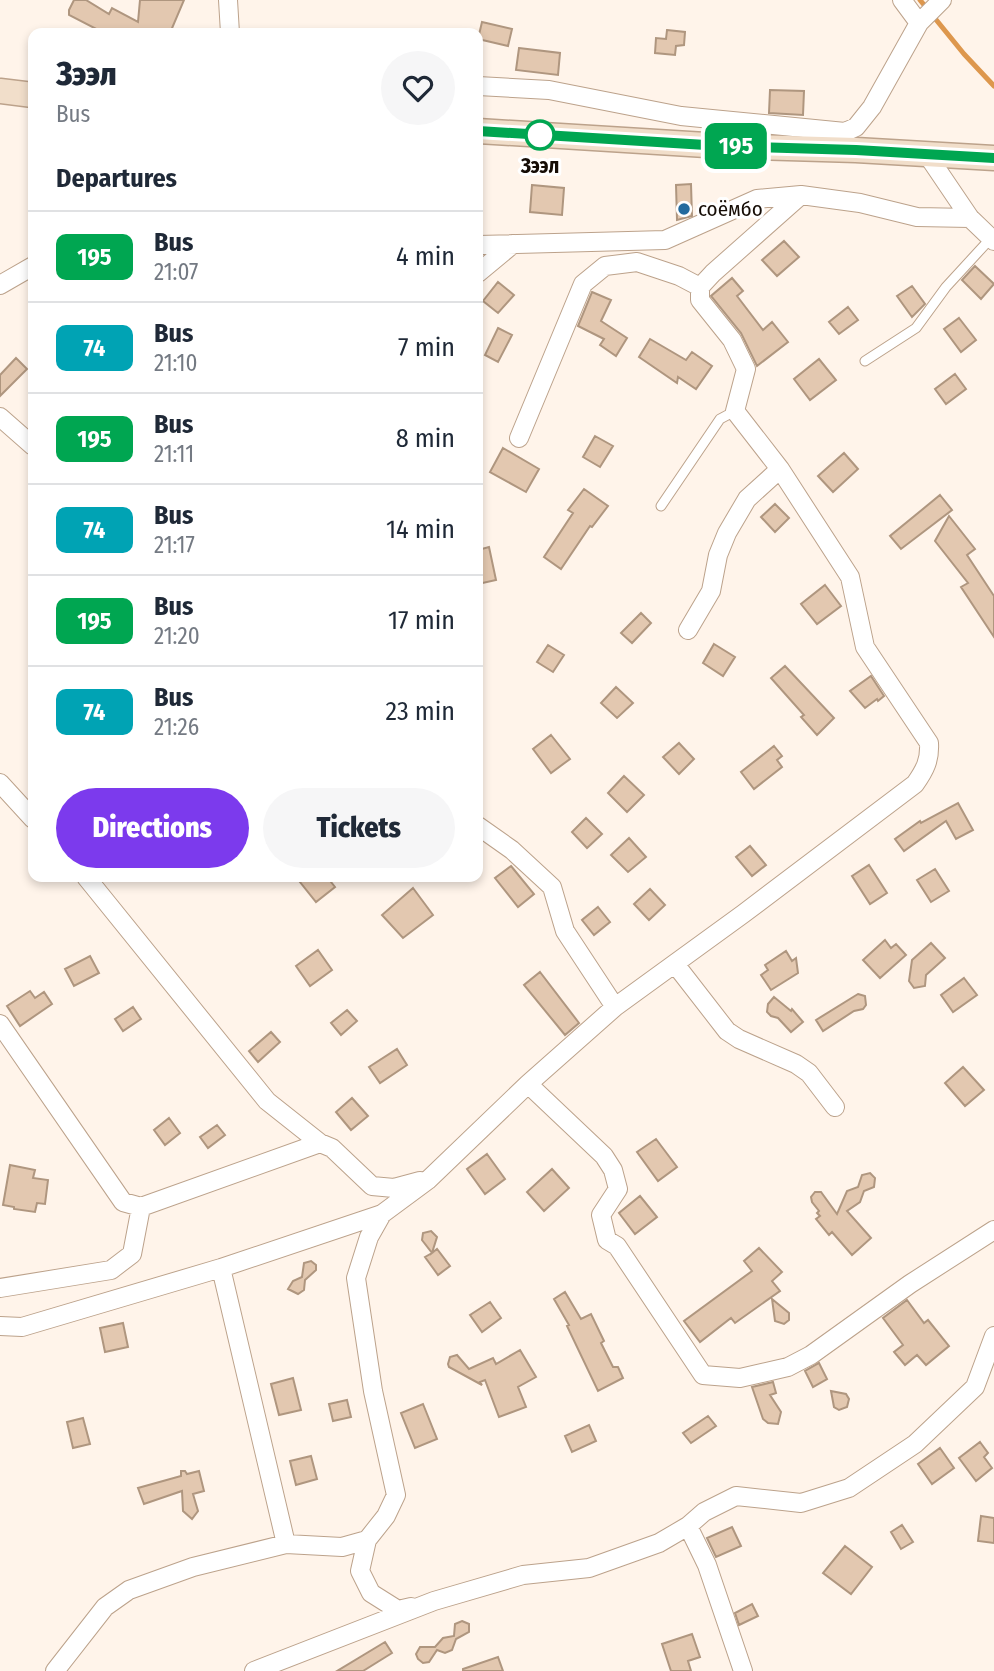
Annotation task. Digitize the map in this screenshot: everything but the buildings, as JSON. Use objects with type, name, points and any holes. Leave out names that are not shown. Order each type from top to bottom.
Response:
[{"type":"main road","points":[[0,92],[28,95]]},
{"type":"main road","points":[[483,131],[722,146],[994,158]]},
{"type":"street","points":[[228,0],[230,28]]},
{"type":"street","points":[[902,0],[919,23]]},
{"type":"street","points":[[483,86],[548,89],[681,117],[845,132],[856,127],[872,107],[919,23],[942,0]]},
{"type":"street","points":[[928,156],[970,218],[993,239]]},
{"type":"street","points":[[483,244],[665,240],[757,199],[801,195],[860,203],[917,217],[970,218]]},
{"type":"street","points":[[0,1326],[22,1326],[221,1268],[382,1214],[428,1180],[528,1084],[615,1007],[915,784],[924,772],[930,756],[929,743],[865,647],[850,577],[780,469],[735,411],[746,369],[732,340],[700,300],[700,287],[728,258],[801,195]]},
{"type":"street","points":[[483,268],[513,244]]},
{"type":"street","points":[[519,438],[583,284],[605,265],[637,262],[680,276],[700,287]]},
{"type":"street","points":[[0,285],[28,269]]},
{"type":"street","points":[[0,416],[28,441]]},
{"type":"street","points":[[688,630],[711,591],[718,555],[727,533],[747,499],[780,469]]},
{"type":"street","points":[[0,783],[28,814]]},
{"type":"street","points":[[483,830],[512,850],[552,887],[565,931],[615,1007]]},
{"type":"street","points":[[90,882],[267,1101],[320,1143],[332,1148],[372,1185],[394,1188],[428,1180]]},
{"type":"street","points":[[675,964],[727,1031],[809,1073],[835,1107]]},
{"type":"street","points":[[0,1024],[123,1202],[141,1207],[320,1143]]},
{"type":"street","points":[[528,1084],[604,1156],[618,1189],[601,1215],[607,1240],[617,1246],[704,1375],[740,1378],[788,1367],[811,1356],[910,1284],[993,1230]]},
{"type":"street","points":[[0,1288],[111,1270],[132,1254],[141,1207]]},
{"type":"street","points":[[382,1214],[369,1237],[356,1278],[373,1391],[396,1495],[386,1516],[367,1540],[360,1571],[371,1593],[398,1610],[523,1575],[589,1568],[659,1543],[688,1526],[704,1512],[736,1496],[801,1503],[849,1488],[915,1444],[975,1387],[994,1336]]},
{"type":"street","points":[[221,1268],[286,1544]]},
{"type":"street","points":[[688,1526],[706,1565],[743,1671]]},
{"type":"street","points":[[55,1671],[105,1607],[129,1590],[193,1567],[286,1544],[342,1547],[367,1540]]},
{"type":"street","points":[[254,1671],[434,1601]]},
{"type":"lane","points":[[865,361],[916,328],[946,287],[993,239]]},
{"type":"lane","points":[[661,506],[720,419],[735,411]]},
{"type":"waterway","points":[[920,0],[994,86]]},
{"type":"bus line","name":"195","points":[[483,131],[722,146],[994,158]]},
{"type":"place","name":"Зээл","points":[[540,135]]},
{"type":"place","name":"соёмбо","points":[[684,209]]}]
